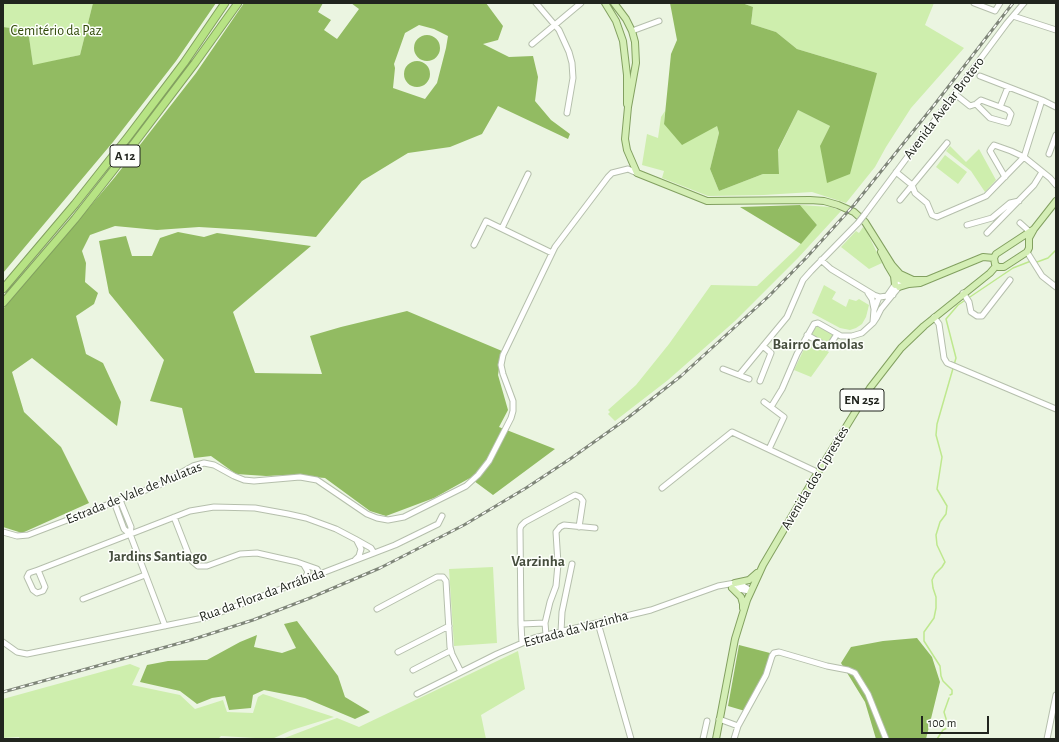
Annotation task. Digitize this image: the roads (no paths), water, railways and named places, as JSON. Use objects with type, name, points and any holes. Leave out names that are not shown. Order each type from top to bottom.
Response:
[{"type":"highway","name":"A 12","points":[[3,289],[75,204],[123,143],[184,63],[225,3]]},
{"type":"highway","name":"A 12","points":[[3,303],[75,219],[126,154],[189,72],[238,3]]},
{"type":"main road","points":[[606,3],[619,28],[623,41],[627,74],[628,108]]},
{"type":"main road","points":[[614,3],[628,24],[634,38],[636,63],[628,108],[625,139],[627,150],[637,173]]},
{"type":"main road","points":[[619,28],[625,28],[628,24]]},
{"type":"main road","points":[[623,41],[627,37],[634,38]]},
{"type":"main road","name":"Estrada de Vale de Mulatas","points":[[637,173],[705,200],[719,202],[810,200],[828,202],[842,206],[854,212],[864,222],[874,236]]},
{"type":"main road","points":[[1032,230],[1028,252],[1009,268],[996,266],[994,262],[996,254],[1032,230],[1056,201]]},
{"type":"main road","points":[[874,236],[885,262],[894,276],[897,286],[927,280],[980,258],[994,258]]},
{"type":"main road","points":[[874,236],[901,278],[909,284]]},
{"type":"main road","points":[[1020,238],[1029,243]]},
{"type":"main road","name":"Avenida dos Ciprestes","points":[[716,739],[735,639],[751,591],[763,565],[817,472],[877,378],[901,348],[934,317],[965,296],[996,266]]},
{"type":"main road","points":[[894,276],[913,280],[927,280]]},
{"type":"main road","points":[[742,615],[743,604],[741,597],[733,585],[751,579],[763,565]]},
{"type":"street","points":[[536,3],[555,25],[565,40],[572,63],[572,85],[567,113]]},
{"type":"street","points":[[532,44],[581,3]]},
{"type":"street","points":[[974,3],[995,11],[1000,3]]},
{"type":"street","name":"Avenida Avelar Brotero","points":[[739,375],[787,316],[804,280],[821,260],[858,223],[1024,3]]},
{"type":"street","points":[[1013,16],[1056,30]]},
{"type":"street","points":[[632,31],[659,21]]},
{"type":"street","points":[[980,76],[1056,107]]},
{"type":"street","points":[[1000,107],[1008,87]]},
{"type":"street","points":[[955,94],[970,106],[981,100],[1008,110],[1011,114],[1008,123],[990,118],[976,104]]},
{"type":"street","points":[[896,172],[912,185],[915,193],[927,203],[932,215],[937,217],[981,199],[989,193],[1024,157],[1042,100]]},
{"type":"street","points":[[1049,154],[1056,136]]},
{"type":"street","points":[[900,200],[947,143]]},
{"type":"street","points":[[1005,177],[990,151],[994,146],[998,146],[1024,157],[1056,181]]},
{"type":"street","name":"Estrada de Vale de Mulatas","points":[[3,532],[17,536],[28,535],[159,485],[193,466],[204,463],[214,465],[244,480],[254,481],[300,477],[317,480],[367,514],[383,520],[393,520],[404,517],[466,486],[484,468],[511,418],[513,401],[502,374],[501,366],[503,355],[552,253],[560,240],[612,173],[628,169],[637,173]]},
{"type":"street","points":[[987,233],[1034,184],[1042,172]]},
{"type":"street","points":[[502,228],[528,174]]},
{"type":"street","points":[[1050,178],[1056,186]]},
{"type":"street","points":[[967,225],[992,218],[1010,203],[1019,200]]},
{"type":"street","points":[[474,245],[486,221],[552,253]]},
{"type":"street","points":[[1020,223],[1032,230]]},
{"type":"street","points":[[1028,252],[1035,266],[1046,280],[1056,287]]},
{"type":"street","points":[[821,260],[830,268],[866,291],[879,297],[893,295]]},
{"type":"street","points":[[771,407],[782,389],[807,335],[814,324],[817,323],[837,334],[851,336],[858,335],[866,330],[878,317],[881,309],[893,295],[901,278]]},
{"type":"street","points":[[965,296],[971,312],[976,316],[982,316],[1010,280]]},
{"type":"street","points":[[887,296],[897,286]]},
{"type":"street","points":[[866,291],[872,299],[874,310],[873,323]]},
{"type":"street","points":[[879,297],[881,309]]},
{"type":"street","points":[[874,310],[879,297]]},
{"type":"street","points":[[934,317],[939,324],[944,358],[948,365],[1056,409]]},
{"type":"street","points":[[807,335],[828,347],[837,334]]},
{"type":"street","points":[[760,380],[771,354],[763,346]]},
{"type":"street","points":[[723,369],[749,379]]},
{"type":"street","points":[[764,402],[783,415],[784,418],[769,449]]},
{"type":"street","points":[[662,488],[732,432],[817,472]]},
{"type":"street","points":[[522,643],[521,526],[525,522],[575,495],[580,497],[584,502],[579,527]]},
{"type":"street","points":[[120,500],[131,527],[130,534],[165,626]]},
{"type":"street","points":[[114,502],[124,529],[130,534]]},
{"type":"street","points":[[38,570],[45,588],[43,591],[37,593],[33,591],[27,576],[29,573],[174,517],[198,509],[210,507],[261,509],[306,518],[336,529],[371,548],[374,553]]},
{"type":"street","points":[[117,511],[123,508]]},
{"type":"street","name":"Rua da Flora da Arrábida","points":[[3,642],[17,652],[27,654],[208,617],[395,545],[438,524],[442,516]]},
{"type":"street","points":[[174,517],[190,558],[198,566],[208,566],[234,556],[250,553],[268,554],[304,564],[317,569],[320,574]]},
{"type":"street","points":[[546,635],[546,623],[550,602],[556,586],[558,564],[556,532],[560,527],[564,526],[595,528]]},
{"type":"street","points":[[353,561],[359,556],[361,549],[355,539]]},
{"type":"street","points":[[304,564],[308,572],[304,580]]},
{"type":"street","points":[[561,632],[562,612],[572,564]]},
{"type":"street","points":[[83,599],[145,575]]},
{"type":"street","points":[[377,609],[437,578],[442,577],[446,581],[450,651],[461,672]]},
{"type":"street","points":[[733,585],[742,585],[751,591]]},
{"type":"street","name":"Estrada da Varzinha","points":[[417,694],[522,643],[546,635],[651,610],[718,586],[733,585]]},
{"type":"street","points":[[521,624],[546,623]]},
{"type":"street","points":[[598,623],[631,739]]},
{"type":"street","points":[[398,652],[449,626]]},
{"type":"street","points":[[413,670],[450,651]]},
{"type":"street","points":[[734,739],[738,726],[766,675],[772,656],[774,653],[779,652],[855,673],[868,694],[886,739]]},
{"type":"street","points":[[1047,739],[1054,720],[1056,695]]},
{"type":"street","points":[[719,719],[738,726]]},
{"type":"street","points":[[703,739],[707,721]]},
{"type":"waterway","points":[[1035,262],[1048,258],[1056,250]]},
{"type":"waterway","points":[[950,695],[952,694],[952,690],[943,681],[940,666],[924,641],[924,632],[934,618],[936,608],[936,597],[932,580],[945,562],[937,545],[936,535],[940,522],[946,514],[947,506],[937,489],[942,457],[936,435],[937,424],[956,358],[946,319],[958,305],[1013,268],[1031,261]]},
{"type":"waterway","points":[[937,739],[943,730],[947,728],[944,712],[949,698]]},
{"type":"railway","points":[[3,692],[191,640],[253,620],[310,598],[380,568],[464,525],[526,488],[570,459],[625,420],[681,376],[769,296],[806,258],[854,205],[1013,3]]},
{"type":"district","name":"Bairro Camolas","points":[[818,344]]},
{"type":"district","name":"Jardins Santiago","points":[[158,556]]},
{"type":"district","name":"Varzinha","points":[[538,561]]},
{"type":"park label","name":"Cemitério da Paz","points":[[56,31]]}]
